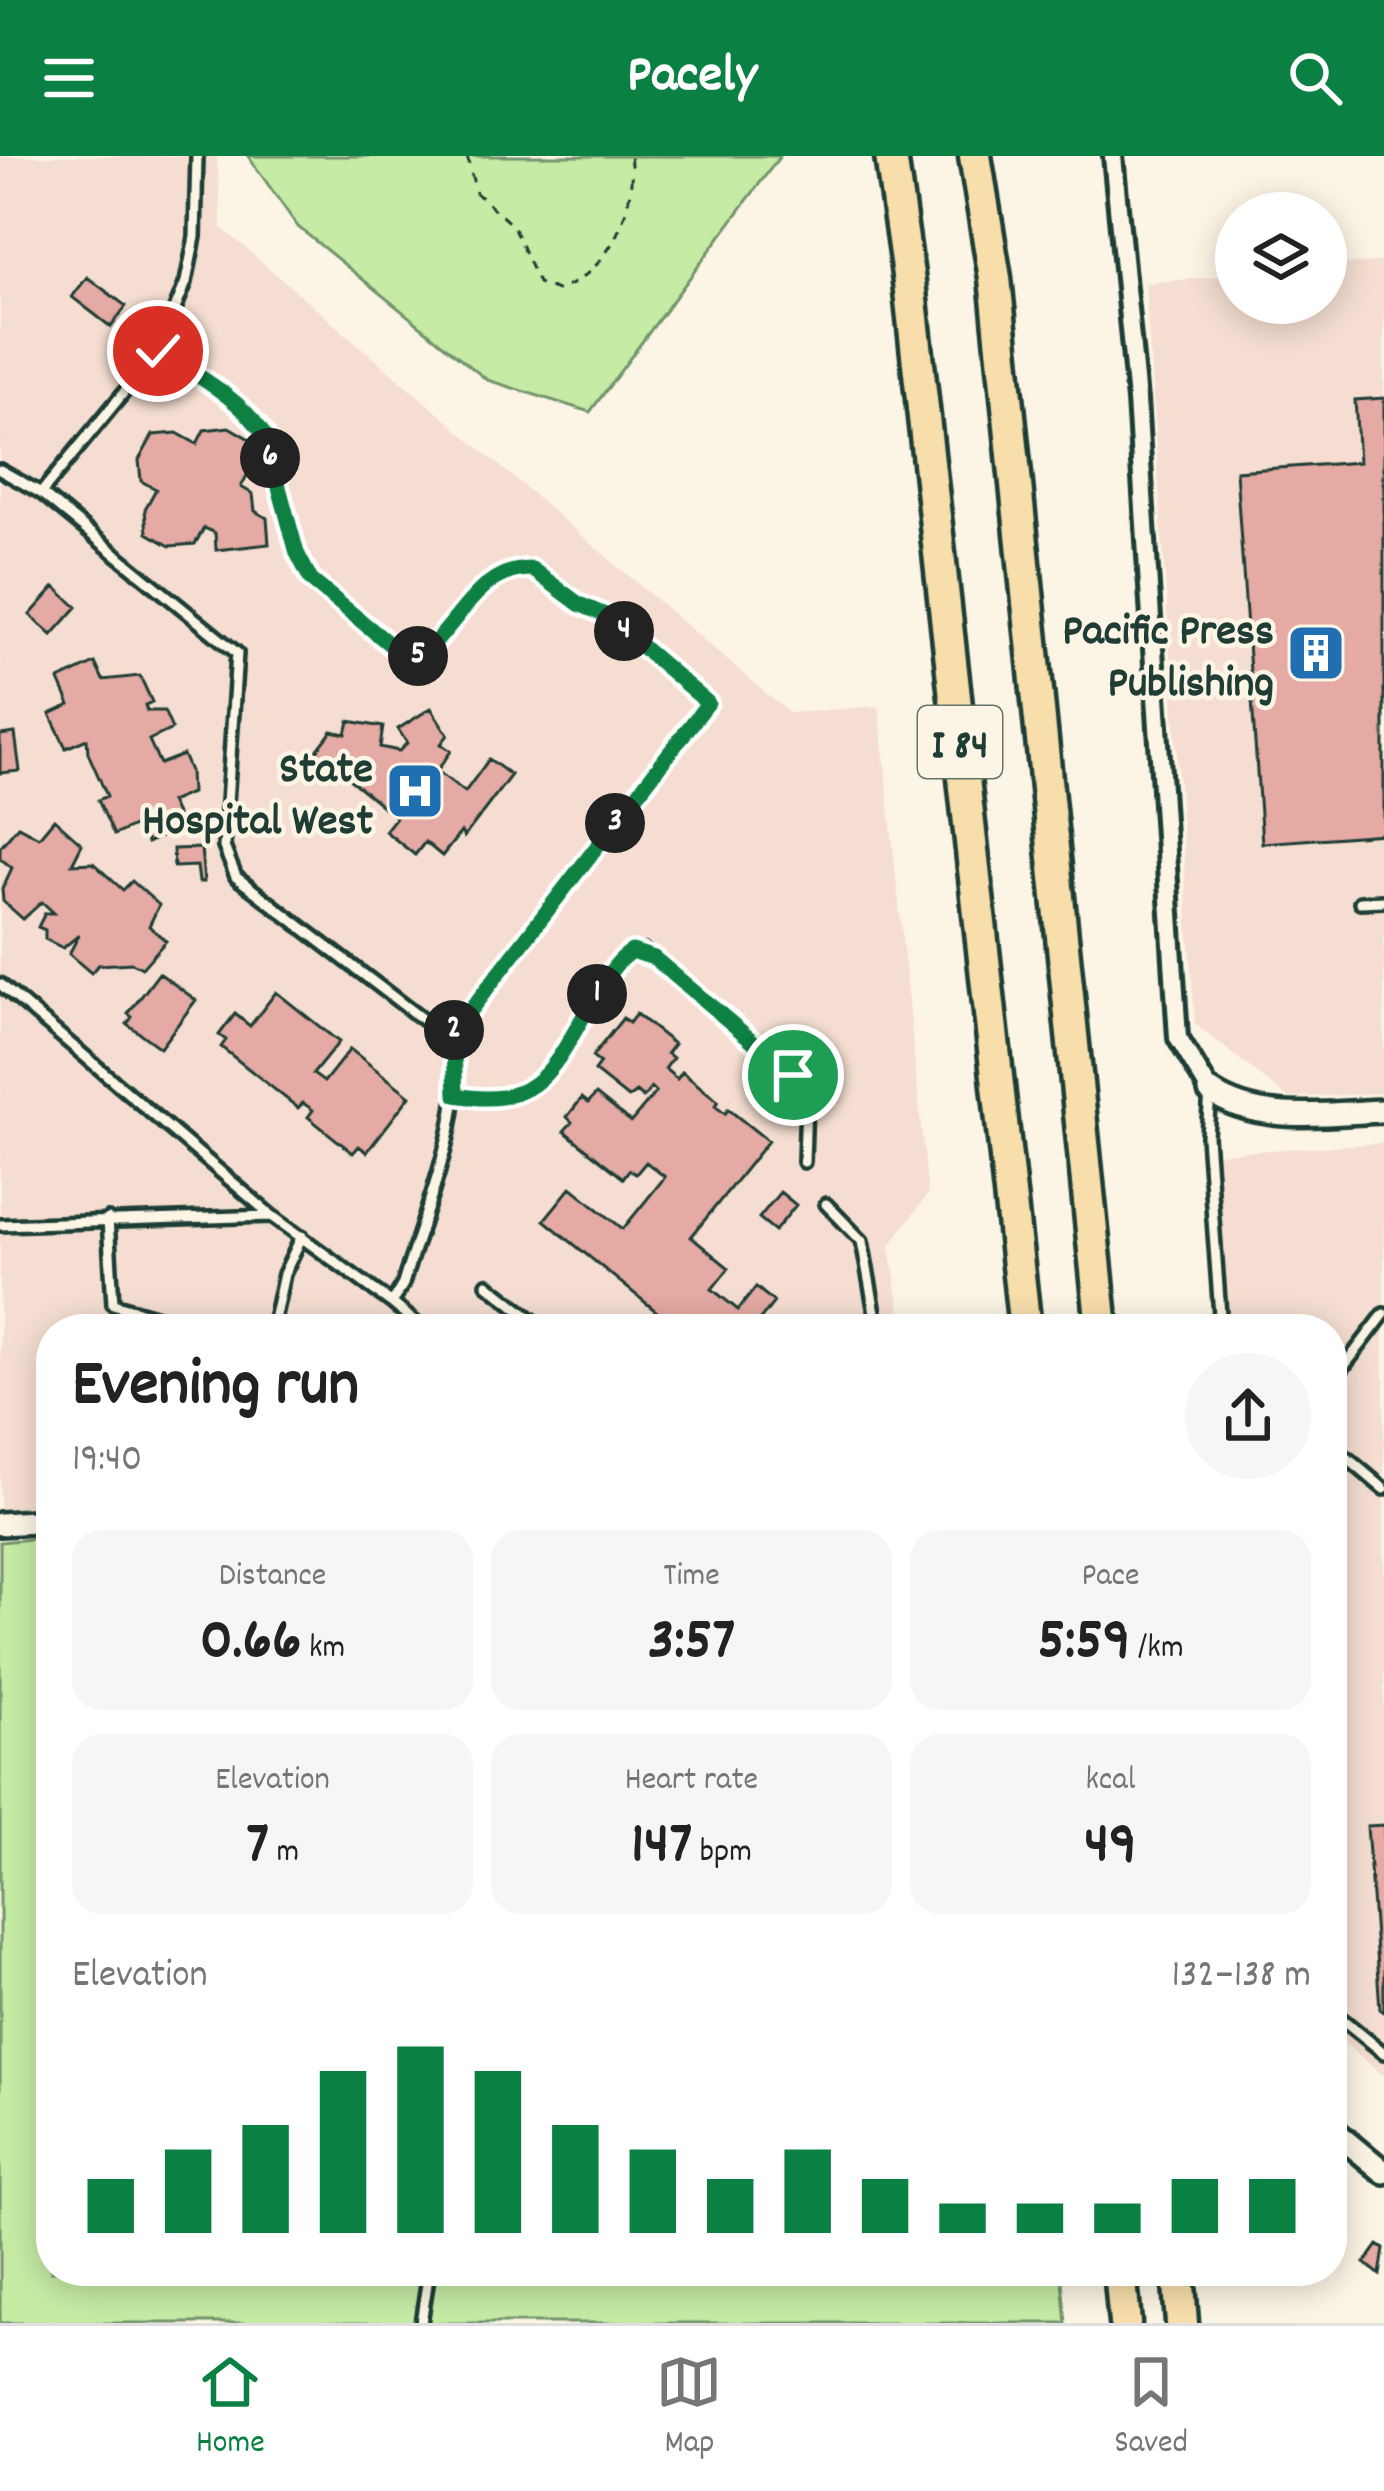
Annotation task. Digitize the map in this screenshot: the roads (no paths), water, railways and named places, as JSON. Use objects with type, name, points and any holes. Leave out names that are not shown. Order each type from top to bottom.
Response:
[{"type":"highway","name":"I 84","points":[[891,156],[1023,1314]]},
{"type":"highway","name":"I 84","points":[[975,156],[995,278],[1100,1314]]},
{"type":"highway","points":[[1121,2286],[1125,2323]]},
{"type":"highway","points":[[1179,2286],[1182,2323]]},
{"type":"street","points":[[1113,156],[1137,400],[1178,1038],[1210,1091],[1227,1103],[1275,1114],[1384,1111]]},
{"type":"street","points":[[0,1524],[36,1522]]},
{"type":"street","points":[[1347,2141],[1384,2172]]},
{"type":"lane","points":[[41,493],[158,351],[191,260],[197,156]]},
{"type":"lane","points":[[158,351],[244,409],[257,424],[265,436],[297,553],[311,580],[399,652],[420,656],[486,583],[505,572],[532,569],[579,604],[605,615],[708,703],[448,1039]]},
{"type":"lane","points":[[0,470],[41,493],[237,653],[224,847],[236,877],[448,1039],[454,1050],[456,1095],[403,1284],[392,1303]]},
{"type":"lane","points":[[1360,902],[1384,901]]},
{"type":"lane","points":[[456,1095],[500,1101],[532,1088],[559,1055],[615,965],[632,951],[645,951],[802,1084],[804,1162]]},
{"type":"lane","points":[[0,984],[272,1216],[405,1314]]},
{"type":"lane","points":[[1210,1091],[1207,1136],[1220,1314]]},
{"type":"lane","points":[[826,1204],[862,1241],[875,1314]]},
{"type":"lane","points":[[0,1225],[272,1216]]},
{"type":"lane","points":[[108,1219],[112,1304],[147,1314]]},
{"type":"lane","points":[[275,1314],[284,1274],[302,1236]]},
{"type":"lane","points":[[487,1283],[525,1314]]},
{"type":"lane","points":[[1347,1358],[1384,1314]]},
{"type":"lane","points":[[1347,1352],[1351,1352]]},
{"type":"lane","points":[[1347,1457],[1384,1489]]},
{"type":"lane","points":[[1347,2023],[1384,2054]]},
{"type":"lane","points":[[421,2323],[427,2286]]},
{"type":"place","name":"Pacific Press Publishing","points":[[1316,653]]},
{"type":"place","name":"State Hospital West","points":[[415,791]]}]
